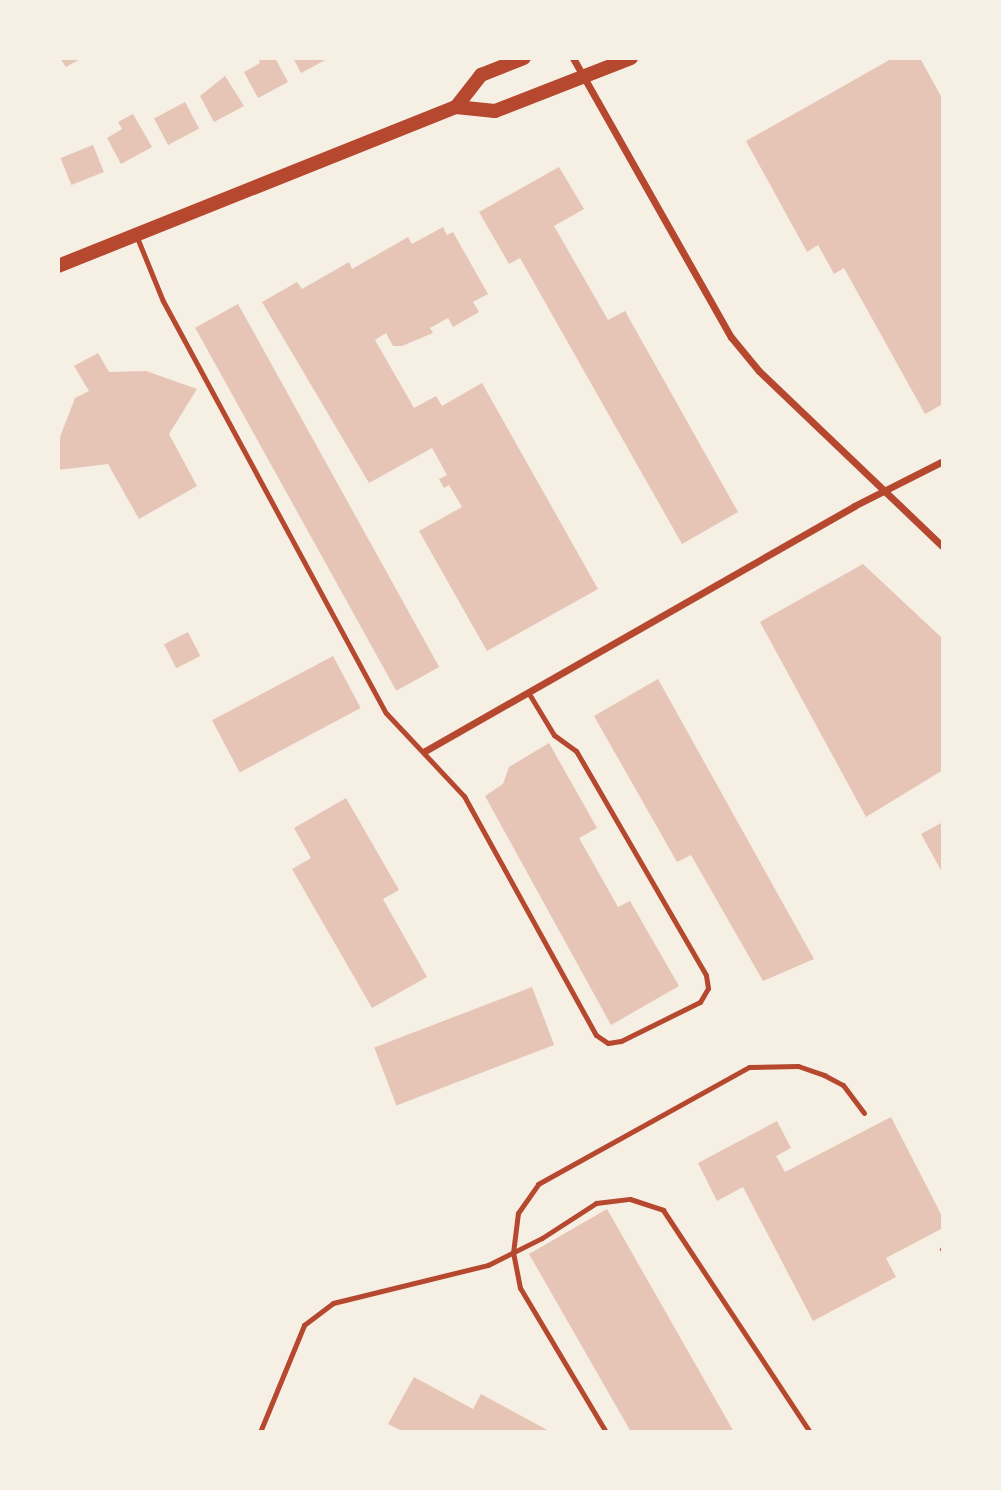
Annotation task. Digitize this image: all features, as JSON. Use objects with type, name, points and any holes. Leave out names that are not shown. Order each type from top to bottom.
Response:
[{"type":"main road","points":[[456,107],[481,75],[524,58]]},
{"type":"main road","points":[[58,266],[456,107],[495,111],[631,58]]},
{"type":"street","points":[[573,58],[731,337],[758,370],[943,547]]},
{"type":"street","points":[[425,751],[884,491],[943,461]]},
{"type":"lane","points":[[136,235],[163,301],[386,713],[425,751],[464,796],[596,1035],[608,1043],[621,1041],[700,1002],[708,988],[706,975],[576,751],[554,735],[528,692]]},
{"type":"lane","points":[[606,1432],[520,1288],[513,1253],[518,1213],[538,1184],[748,1067],[798,1066],[824,1075],[843,1085],[864,1112]]},
{"type":"lane","points":[[260,1432],[304,1325],[333,1303],[488,1265],[596,1203],[630,1199],[663,1210],[810,1432]]},
{"type":"building","points":[[60,58],[82,58],[66,67]]},
{"type":"building","points":[[258,58],[275,58],[288,82],[258,98],[244,72],[260,63]]},
{"type":"building","points":[[293,58],[329,58],[301,73]]},
{"type":"building","points":[[893,58],[920,58],[943,100],[943,404],[925,414],[844,268],[834,274],[818,245],[807,252],[746,141]]},
{"type":"building","points":[[225,76],[244,106],[214,122],[200,96]]},
{"type":"building","points":[[185,102],[199,128],[168,145],[154,118]]},
{"type":"building","points":[[133,114],[152,147],[121,164],[107,138],[122,129],[118,122]]},
{"type":"building","points":[[93,145],[104,172],[71,185],[61,158]]},
{"type":"building","points":[[559,167],[584,209],[554,226],[608,320],[625,311],[738,512],[682,544],[520,258],[509,264],[479,212]]},
{"type":"building","points":[[443,227],[447,235],[453,232],[488,294],[473,302],[479,312],[453,327],[448,318],[430,328],[433,333],[402,346],[393,346],[386,333],[375,340],[414,408],[436,396],[442,406],[482,383],[598,589],[487,651],[419,531],[462,507],[449,485],[444,488],[439,479],[447,475],[432,448],[369,483],[262,302],[297,282],[302,289],[349,262],[352,269],[408,237],[412,244]]},
{"type":"building","points":[[238,304],[439,667],[396,691],[195,328]]},
{"type":"building","points":[[98,353],[109,372],[146,371],[197,389],[169,434],[197,486],[139,519],[108,464],[58,470],[58,442],[75,398],[89,391],[74,366]]},
{"type":"building","points":[[863,564],[943,639],[943,770],[866,817],[760,622]]},
{"type":"building","points":[[188,632],[200,656],[176,668],[164,644]]},
{"type":"building","points":[[333,656],[361,708],[240,772],[212,720]]},
{"type":"building","points":[[658,679],[814,959],[763,981],[691,855],[677,862],[594,716]]},
{"type":"building","points":[[549,743],[597,828],[579,838],[618,907],[630,901],[679,986],[611,1025],[485,796],[503,784],[509,767]]},
{"type":"building","points":[[346,798],[399,890],[383,899],[427,977],[372,1008],[292,869],[311,858],[294,828]]},
{"type":"building","points":[[943,822],[943,874],[921,834]]},
{"type":"building","points":[[532,987],[554,1045],[396,1105],[374,1048]]},
{"type":"building","points":[[891,1117],[943,1218],[943,1228],[886,1258],[896,1277],[813,1321],[743,1187],[717,1201],[698,1163],[777,1121],[791,1148],[776,1156],[785,1172]]},
{"type":"building","points":[[607,1209],[734,1432],[631,1432],[529,1254]]},
{"type":"building","points":[[414,1377],[473,1409],[481,1394],[551,1432],[404,1432],[388,1424]]}]
